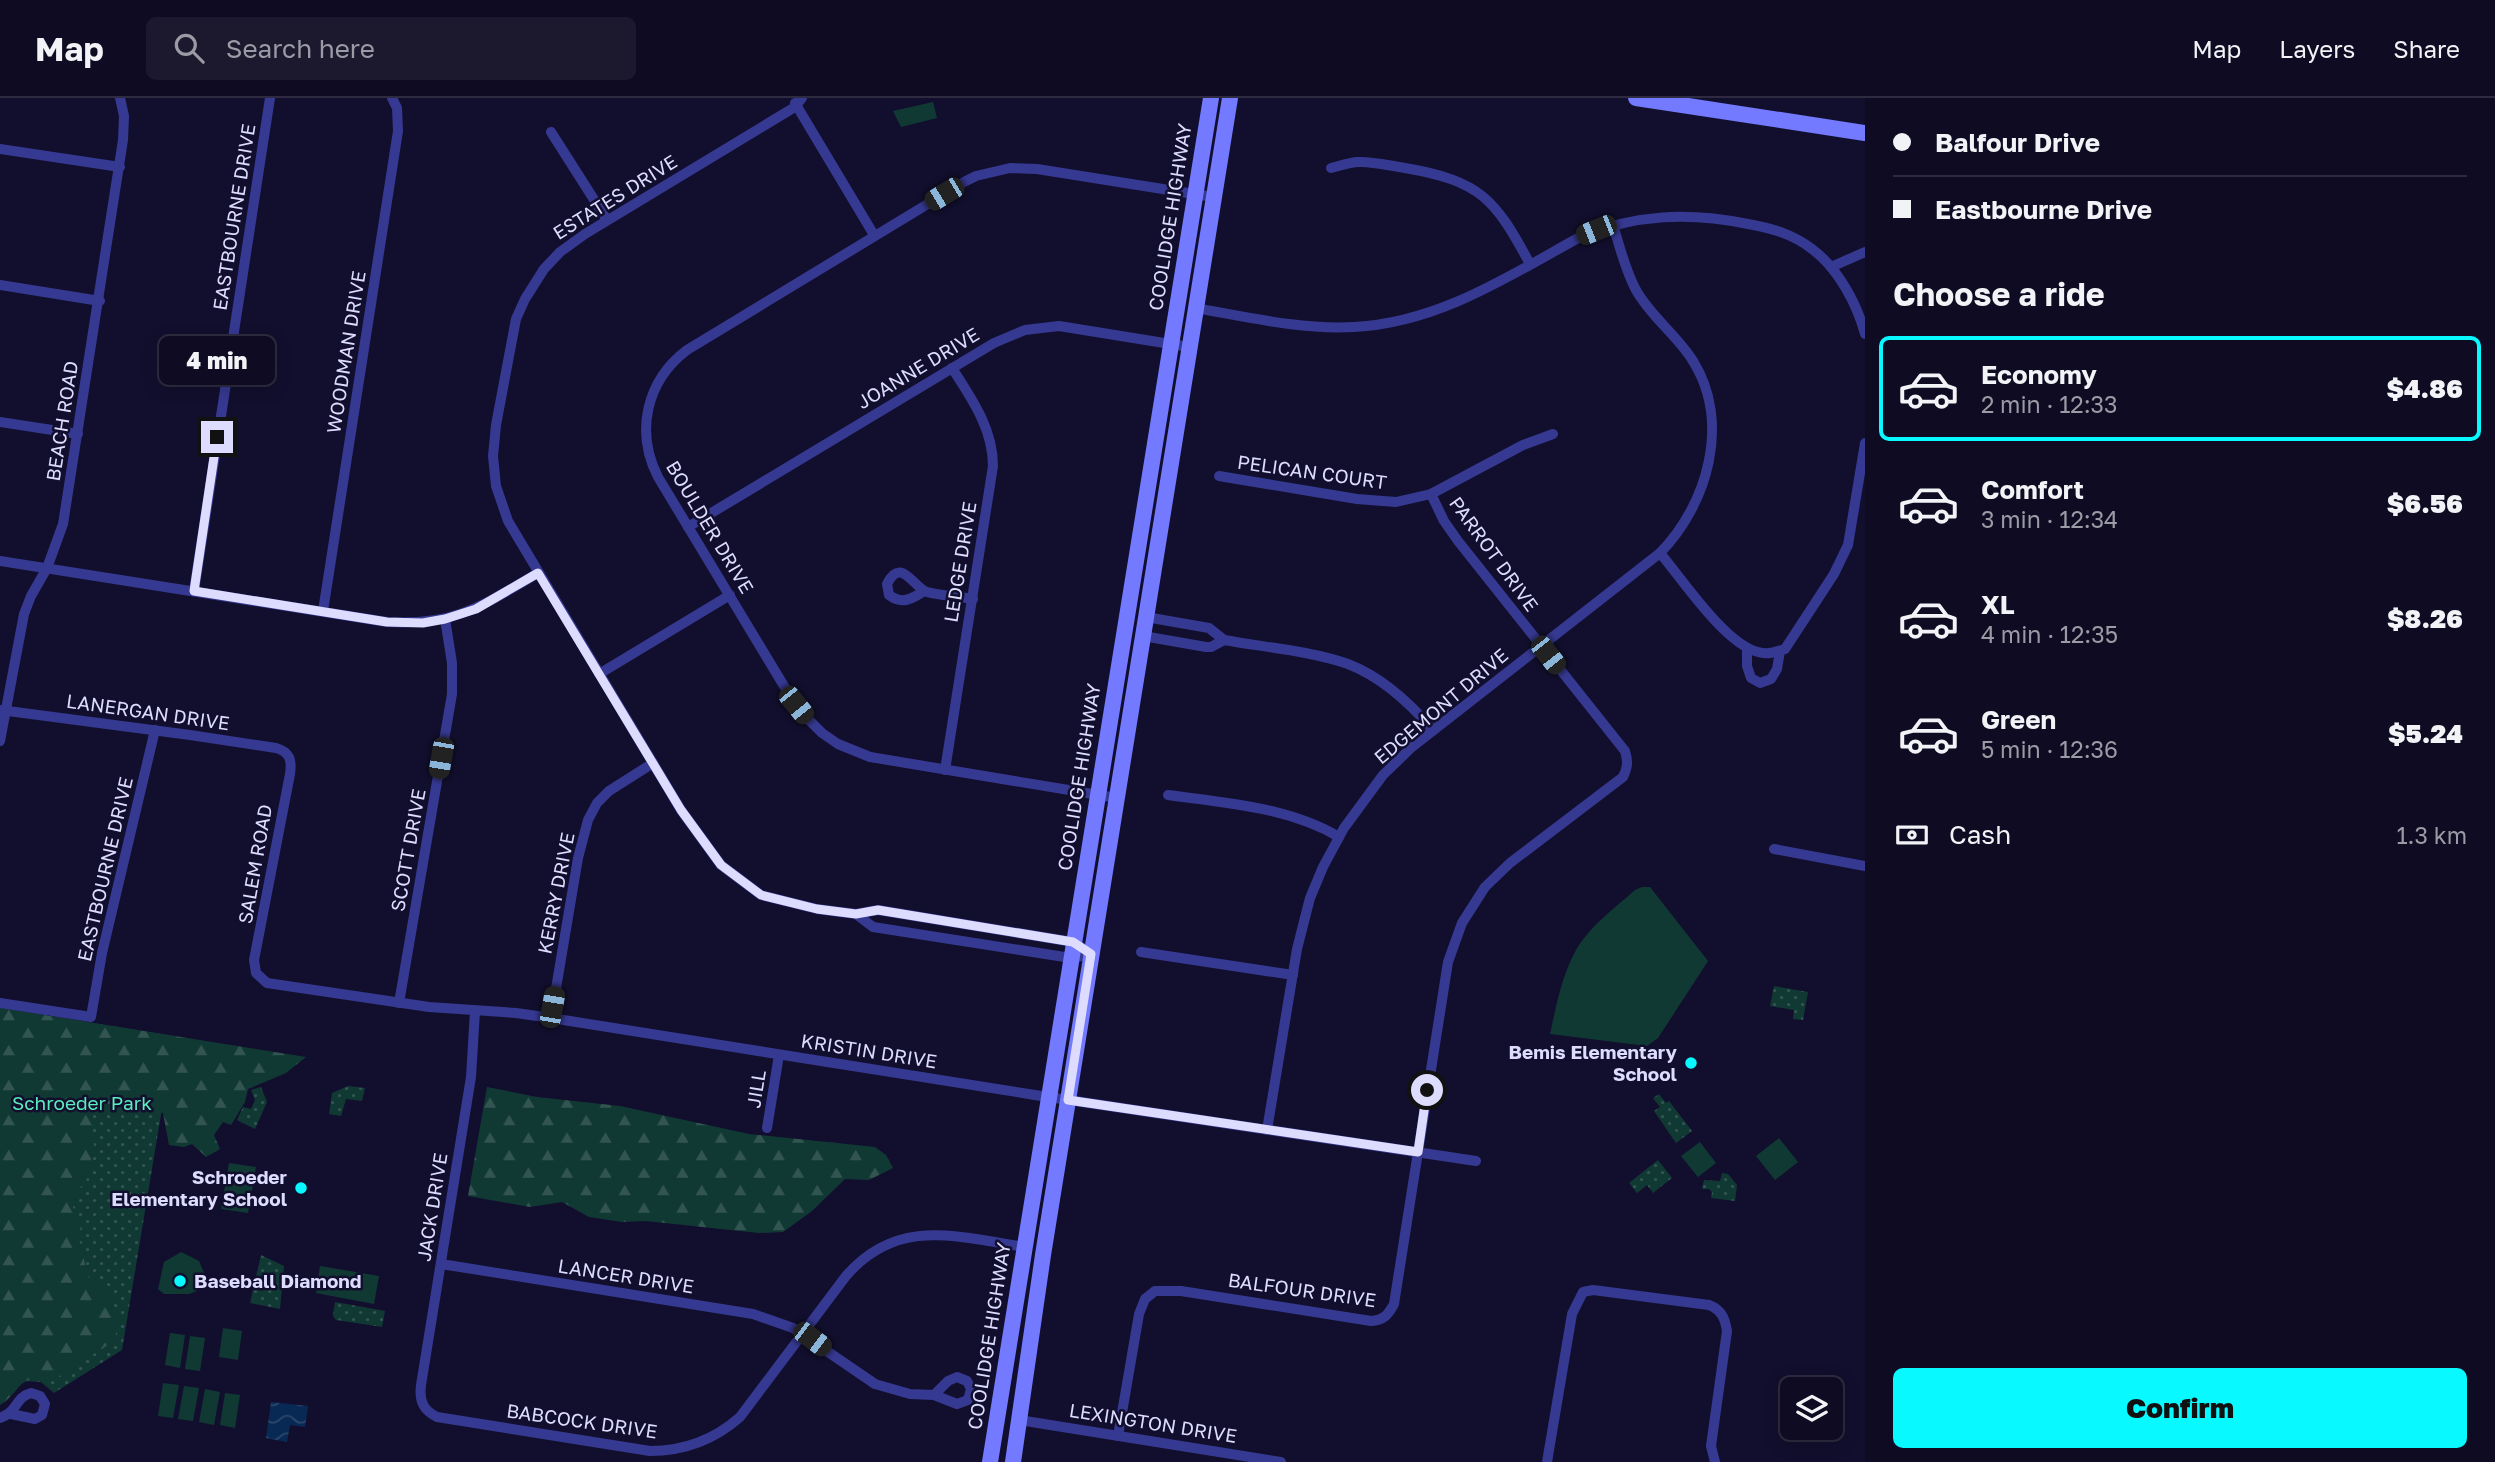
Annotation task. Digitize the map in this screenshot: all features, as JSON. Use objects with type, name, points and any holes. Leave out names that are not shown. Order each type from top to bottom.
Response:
[{"type":"main road","name":"COOLIDGE HIGHWAY","points":[[990,1462],[1210,98]]},
{"type":"main road","name":"COOLIDGE HIGHWAY","points":[[1014,1455],[1043,1255],[1230,98]]},
{"type":"main road","points":[[1636,98],[1865,133]]},
{"type":"main road","points":[[1025,1247],[1037,1248],[1043,1255]]},
{"type":"main road","points":[[995,1435],[1002,1446],[1014,1455]]},
{"type":"street","name":"BEACH ROAD","points":[[0,741],[3,710],[24,614],[47,568],[63,524],[120,167],[124,127],[120,98]]},
{"type":"street","name":"EASTBOURNE DRIVE","points":[[194,591],[270,98]]},
{"type":"street","name":"WOODMAN DRIVE","points":[[323,611],[398,131],[397,108],[392,98]]},
{"type":"street","points":[[797,101],[874,235]]},
{"type":"street","name":"ESTATES DRIVE","points":[[797,101],[607,220],[560,252],[544,269],[520,308],[512,335],[496,425],[493,456],[496,486],[508,521],[681,810],[721,865],[761,895],[817,909],[856,914],[878,910],[1091,954]]},
{"type":"street","points":[[551,132],[607,220]]},
{"type":"street","points":[[0,149],[120,167]]},
{"type":"street","points":[[1331,168],[1357,162],[1371,163],[1429,172],[1460,181],[1500,212],[1531,264]]},
{"type":"street","name":"BOULDER DRIVE","points":[[1117,798],[870,757],[838,744],[822,733],[790,696],[655,471],[648,452],[647,410],[662,375],[673,361],[687,350],[964,182],[1010,168],[1037,169],[1213,197]]},
{"type":"street","points":[[1195,308],[1308,326],[1353,327],[1402,321],[1447,307],[1580,237],[1613,225],[1672,215],[1746,223],[1780,231],[1796,238],[1815,251],[1831,267],[1853,304],[1865,334]]},
{"type":"street","name":"EDGEMONT DRIVE","points":[[1267,1130],[1293,975],[1310,898],[1339,837],[1383,775],[1433,730],[1660,552],[1677,534],[1699,497],[1710,453],[1711,415],[1703,383],[1693,362],[1647,308],[1635,288],[1613,225]]},
{"type":"street","points":[[1831,267],[1865,252]]},
{"type":"street","points":[[0,285],[100,301]]},
{"type":"street","name":"JOANNE DRIVE","points":[[688,527],[1004,337],[1034,328],[1059,327],[1189,347]]},
{"type":"street","name":"LEDGE DRIVE","points":[[945,770],[993,455],[984,422],[952,368]]},
{"type":"street","points":[[0,422],[78,434]]},
{"type":"street","name":"PELICAN COURT","points":[[1219,476],[1379,502],[1404,501],[1431,494],[1523,445],[1553,434]]},
{"type":"street","points":[[1747,648],[1747,666],[1751,678],[1760,683],[1771,680],[1777,669],[1780,651],[1794,637],[1844,556],[1865,443]]},
{"type":"street","name":"PARROT DRIVE","points":[[1431,494],[1444,521],[1458,541],[1625,751],[1627,769]]},
{"type":"street","points":[[1660,552],[1723,629],[1747,648],[1759,653],[1780,651]]},
{"type":"street","points":[[0,561],[387,622],[416,623],[445,619],[476,609],[538,573]]},
{"type":"street","points":[[924,591],[973,599]]},
{"type":"street","points":[[599,674],[730,595]]},
{"type":"street","points":[[1146,617],[1209,628],[1224,640],[1347,664],[1380,680],[1401,695],[1433,730]]},
{"type":"street","name":"SCOTT DRIVE","points":[[399,1003],[452,694],[452,663],[445,619]]},
{"type":"street","points":[[1143,636],[1206,647],[1224,640]]},
{"type":"street","name":"LANERGAN DRIVE","points":[[3,710],[276,748],[285,751],[289,757]]},
{"type":"street","name":"EASTBOURNE DRIVE","points":[[0,1003],[91,1017],[102,953],[155,730]]},
{"type":"street","name":"SALEM ROAD","points":[[258,977],[254,960],[290,774],[289,757]]},
{"type":"street","name":"KERRY DRIVE","points":[[551,1018],[578,858],[588,820],[597,803],[609,791],[653,764]]},
{"type":"street","name":"BALFOUR DRIVE","points":[[1118,1436],[1139,1314],[1145,1299],[1155,1291],[1181,1291],[1371,1321],[1389,1314],[1394,1304],[1448,962],[1466,914],[1498,873],[1623,777],[1627,769]]},
{"type":"street","points":[[1168,794],[1263,809],[1294,817],[1339,837]]},
{"type":"street","points":[[1774,849],[1864,866],[1865,853]]},
{"type":"street","name":"ESTATES DRIVE","points":[[856,914],[873,927],[1072,950]]},
{"type":"street","points":[[1141,952],[1293,975]]},
{"type":"street","name":"KRISTIN DRIVE","points":[[258,977],[276,985],[399,1003],[551,1018],[1476,1161]]},
{"type":"street","name":"JACK DRIVE","points":[[423,1407],[420,1399],[421,1385],[471,1077],[475,1011]]},
{"type":"street","name":"JILL","points":[[767,1128],[779,1055]]},
{"type":"street","name":"BABCOCK DRIVE","points":[[423,1407],[431,1414],[444,1419],[629,1448],[661,1451],[685,1448],[719,1433],[740,1417],[856,1264],[888,1244],[930,1234],[1025,1247]]},
{"type":"street","name":"LANCER DRIVE","points":[[441,1264],[753,1314],[786,1324],[803,1333],[875,1384],[910,1394],[934,1395]]},
{"type":"street","points":[[1548,1462],[1572,1314],[1583,1292],[1600,1290],[1709,1306],[1717,1308],[1722,1314],[1727,1331],[1711,1446],[1715,1462]]},
{"type":"street","name":"LEXINGTON DRIVE","points":[[1019,1420],[1281,1462]]},
{"type":"green space","points":[[933,102],[937,118],[901,127],[893,111]]},
{"type":"green space","points":[[1642,887],[1650,887],[1708,961],[1658,1038],[1647,1046],[1550,1034],[1562,983],[1579,945],[1602,919]]},
{"type":"green space","points":[[1774,986],[1808,992],[1803,1020],[1793,1019],[1794,1010],[1770,1006]]},
{"type":"green space","name":"Schroeder Park","points":[[0,1008],[174,1036],[122,1350],[54,1393],[41,1382],[25,1381]]},
{"type":"green space","name":"Schroeder Park","points":[[0,1008],[306,1057],[286,1073],[248,1089],[245,1102],[231,1125],[223,1122],[214,1135],[220,1149],[206,1157],[192,1144],[184,1147],[169,1145],[163,1113],[127,1101],[91,1097],[94,1147],[87,1179],[74,1196],[73,1207],[81,1222],[80,1242],[88,1277],[110,1295],[118,1316],[116,1334],[111,1343],[49,1383],[39,1380],[25,1382],[0,1405]]},
{"type":"green space","points":[[348,1086],[365,1088],[362,1101],[346,1099],[341,1116],[329,1114],[332,1093]]},
{"type":"green space","points":[[261,1087],[267,1102],[255,1129],[237,1120],[243,1107],[251,1109],[255,1100],[251,1090]]},
{"type":"green space","points":[[487,1087],[537,1097],[620,1106],[749,1134],[875,1147],[886,1155],[893,1168],[869,1180],[845,1179],[812,1211],[783,1232],[759,1233],[646,1221],[622,1222],[589,1217],[562,1202],[530,1207],[468,1196]]},
{"type":"green space","points":[[1659,1094],[1666,1103],[1669,1101],[1692,1131],[1676,1143],[1654,1111],[1660,1107],[1653,1098]]},
{"type":"green space","points":[[1779,1138],[1798,1162],[1775,1180],[1756,1156]]},
{"type":"green space","points":[[1700,1142],[1716,1163],[1698,1177],[1681,1156]]},
{"type":"green space","points":[[1658,1160],[1672,1178],[1653,1193],[1647,1185],[1637,1193],[1629,1183]]},
{"type":"green space","points":[[229,1163],[256,1167],[248,1213],[221,1209]]},
{"type":"green space","points":[[1722,1173],[1728,1174],[1737,1185],[1735,1201],[1711,1198],[1712,1192],[1709,1189],[1702,1189],[1704,1180],[1720,1181]]},
{"type":"green space","name":"Baseball Diamond","points":[[181,1252],[199,1261],[204,1273],[197,1291],[189,1294],[164,1294],[158,1289],[164,1262]]},
{"type":"green space","points":[[261,1255],[284,1266],[280,1309],[250,1303]]},
{"type":"green space","points":[[320,1266],[379,1276],[374,1304],[316,1293]]},
{"type":"green space","points":[[335,1302],[385,1311],[382,1327],[336,1320],[333,1316]]},
{"type":"green space","points":[[223,1328],[242,1331],[238,1360],[219,1357]]},
{"type":"green space","points":[[170,1333],[185,1335],[180,1368],[165,1365]]},
{"type":"green space","points":[[190,1336],[205,1338],[200,1371],[185,1369]]},
{"type":"green space","points":[[163,1383],[179,1385],[173,1418],[158,1416]]},
{"type":"green space","points":[[184,1386],[199,1388],[193,1421],[178,1419]]},
{"type":"green space","points":[[205,1389],[220,1392],[214,1425],[199,1422]]},
{"type":"green space","points":[[225,1393],[240,1395],[235,1428],[220,1425]]},
{"type":"water","points":[[271,1402],[308,1406],[305,1427],[290,1425],[287,1442],[266,1438]]},
{"type":"place","name":"Bemis Elementary School","points":[[1691,1063]]},
{"type":"place","name":"Schroeder Elementary School","points":[[301,1188]]},
{"type":"place","name":"Baseball Diamond","points":[[180,1281]]},
{"type":"route","points":[[217,437],[194,591],[387,622],[423,623],[476,609],[538,573],[681,810],[721,865],[761,895],[817,909],[856,914],[878,910],[1073,942],[1091,954],[1068,1100],[1418,1152],[1427,1090]]}]
